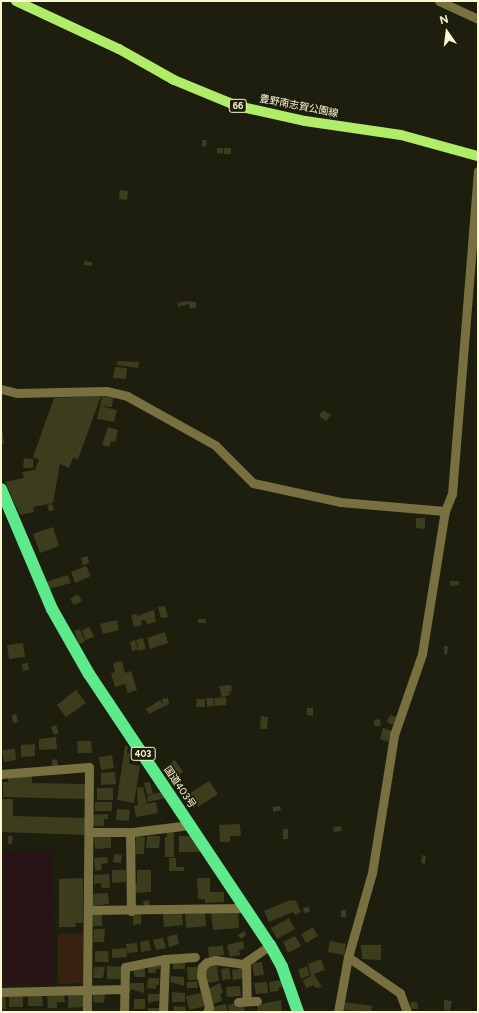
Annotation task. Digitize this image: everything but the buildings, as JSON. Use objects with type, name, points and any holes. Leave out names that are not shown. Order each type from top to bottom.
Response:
[{"type":"highway","name":"国道403号","points":[[1,489],[34,570],[74,648],[244,908],[270,945],[282,967],[298,1012]]},
{"type":"main road","name":"豊野南志賀公園線","points":[[16,1],[119,49],[174,80],[237,106],[305,121],[401,135],[478,156]]},
{"type":"street","points":[[439,1],[478,19]]},
{"type":"street","points":[[338,1012],[348,957],[372,873],[394,735],[422,654],[445,511],[452,494],[478,171]]},
{"type":"street","points":[[1,389],[16,392],[106,391],[128,396],[215,445],[253,483],[340,502],[445,511]]},
{"type":"street","points":[[1,774],[89,767],[87,1012]]},
{"type":"street","points":[[89,832],[130,832],[190,825]]},
{"type":"street","points":[[130,832],[131,911]]},
{"type":"street","points":[[89,910],[131,911],[244,908]]},
{"type":"street","points":[[207,1012],[209,1007],[201,976],[202,967],[207,962],[215,960],[233,964],[246,962],[270,945]]},
{"type":"street","points":[[124,1012],[125,967],[165,959],[195,957]]},
{"type":"street","points":[[348,957],[400,993],[407,1012]]},
{"type":"street","points":[[163,1012],[165,959]]},
{"type":"street","points":[[246,962],[243,1001],[257,1001]]},
{"type":"street","points":[[1,992],[87,989],[125,990]]},
{"type":"shaded area","points":[[52,851],[53,984],[1,984],[1,852]]},
{"type":"shaded area","points":[[83,933],[84,983],[58,984],[58,934]]}]
